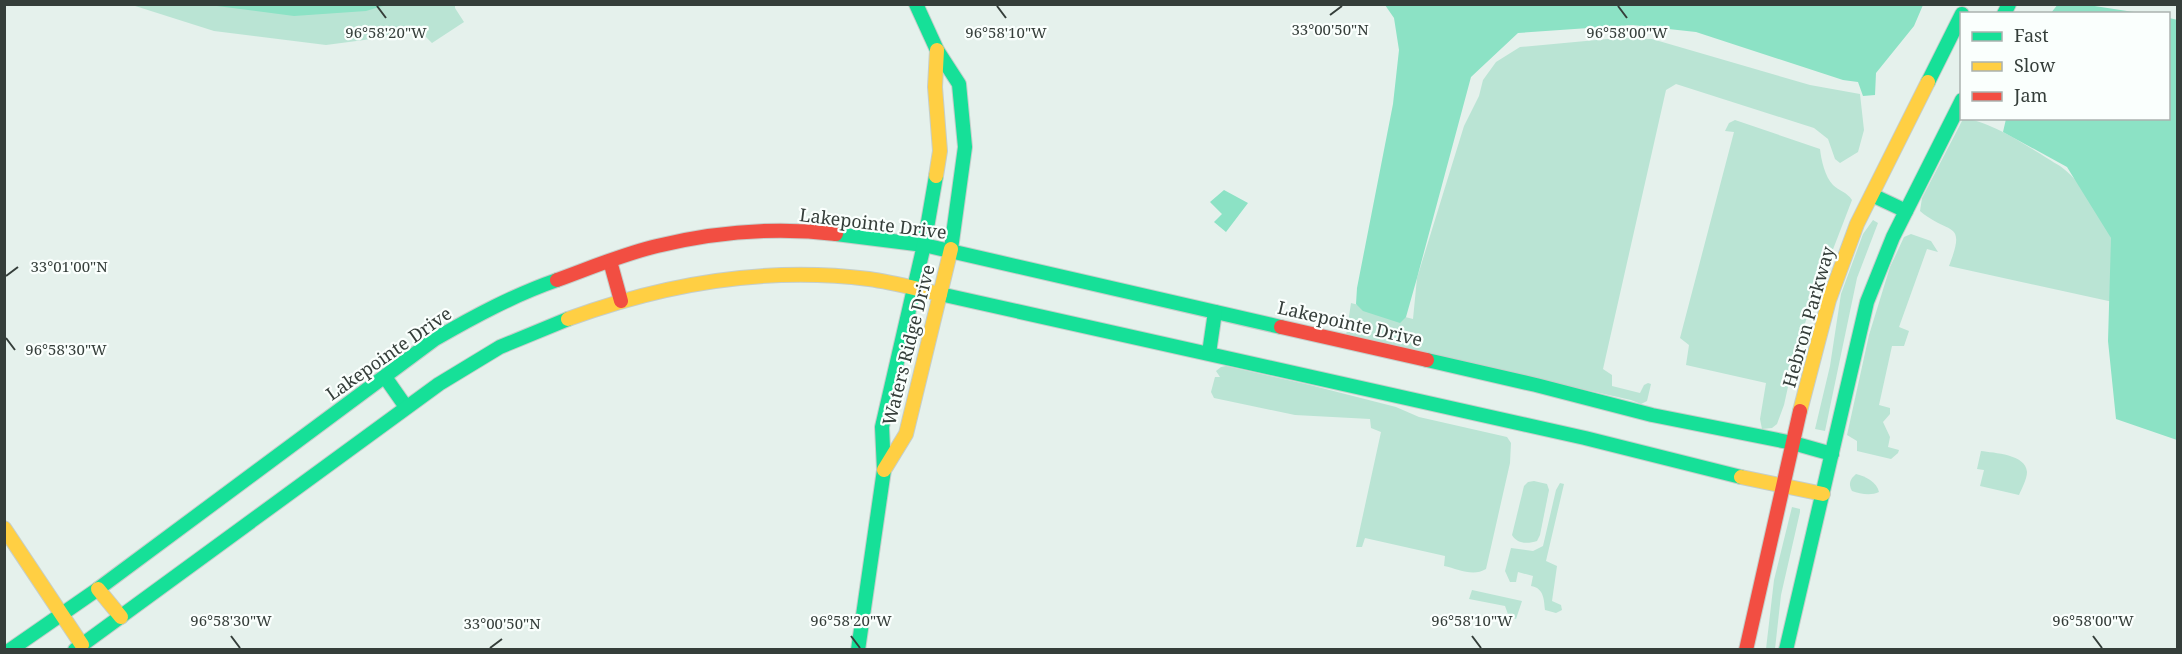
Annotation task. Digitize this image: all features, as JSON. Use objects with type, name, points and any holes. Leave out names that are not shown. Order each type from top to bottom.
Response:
[{"type":"main road","name":"Waters Ridge Drive","points":[[884,470],[906,434],[951,251],[965,147],[959,84],[937,50],[916,4]]},
{"type":"main road","name":"Hebron Parkway","points":[[1746,650],[1793,443],[1829,300],[1857,224],[1960,18]]},
{"type":"main road","name":"Waters Ridge Drive","points":[[858,650],[884,470],[882,427],[924,245],[940,151],[935,87],[937,50]]},
{"type":"main road","points":[[1786,650],[1868,302],[1893,237],[1960,104]]},
{"type":"main road","points":[[1872,195],[1906,211]]},
{"type":"main road","name":"Lakepointe Drive","points":[[10,650],[98,589],[435,339],[479,313],[523,292],[610,261],[657,246],[728,233],[811,231],[924,245],[1532,384],[1653,415],[1793,443],[1832,454]]},
{"type":"main road","points":[[610,261],[621,302]]},
{"type":"main road","points":[[4,528],[61,616],[78,647],[406,407],[444,380],[496,349],[572,317],[621,302],[685,285],[771,274],[814,274],[871,279],[913,287],[1585,438],[1783,487],[1823,494]]},
{"type":"main road","points":[[1209,353],[1215,312]]},
{"type":"main road","points":[[385,377],[406,407]]},
{"type":"main road","points":[[98,589],[121,617]]},
{"type":"shaded area","points":[[386,4],[366,11],[294,16],[209,5]]},
{"type":"shaded area","points":[[2058,4],[2088,5],[2134,12],[2052,12]]},
{"type":"shaded area","points":[[132,5],[455,5],[464,22],[432,43],[418,29],[326,45],[214,31]]},
{"type":"shaded area","points":[[1385,5],[1923,5],[1914,26],[1876,73],[1875,95],[1863,96],[1858,82],[1843,80],[1696,32],[1632,25],[1518,33],[1471,77],[1406,317],[1400,323],[1363,311],[1356,304],[1357,288],[1393,104],[1399,50],[1394,18]]},
{"type":"shaded area","points":[[2170,18],[2178,20],[2177,440],[2116,419],[2108,341],[2111,238],[2067,167],[2003,132],[2006,120],[2170,120]]},
{"type":"shaded area","points":[[1618,38],[1652,39],[1810,85],[1860,94],[1864,130],[1858,152],[1840,163],[1835,159],[1828,139],[1814,128],[1676,84],[1666,90],[1603,369],[1612,375],[1612,386],[1640,393],[1644,385],[1651,384],[1647,401],[1641,404],[1346,336],[1351,303],[1413,319],[1417,278],[1464,126],[1479,96],[1483,80],[1496,62],[1520,47]]},
{"type":"shaded area","points":[[1735,120],[1820,149],[1830,182],[1852,200],[1807,317],[1795,355],[1784,405],[1777,424],[1772,428],[1762,429],[1760,419],[1766,383],[1686,365],[1689,345],[1680,338],[1734,132],[1725,131],[1729,123]]},
{"type":"shaded area","points":[[1962,120],[1974,120],[1986,124],[2013,137],[2067,172],[2088,194],[2099,211],[2111,236],[2113,302],[1949,266],[1956,241],[1955,235],[1952,230],[1920,211],[1922,198]]},
{"type":"shaded area","points":[[1224,190],[1248,203],[1226,232],[1214,222],[1222,214],[1210,202]]},
{"type":"shaded area","points":[[1873,220],[1878,223],[1857,278],[1825,431],[1815,429],[1830,366],[1841,294],[1863,234]]},
{"type":"shaded area","points":[[1911,234],[1931,241],[1938,252],[1927,249],[1899,327],[1909,331],[1904,346],[1892,346],[1879,405],[1890,408],[1890,414],[1883,422],[1890,437],[1888,447],[1899,450],[1891,459],[1857,451],[1857,441],[1847,435],[1869,335],[1890,267],[1904,237]]},
{"type":"shaded area","points":[[1226,366],[1396,407],[1419,417],[1507,437],[1511,443],[1510,463],[1486,569],[1471,572],[1444,566],[1445,556],[1365,538],[1362,547],[1356,547],[1381,432],[1371,428],[1370,419],[1295,415],[1214,398],[1211,392],[1215,377],[1220,377],[1216,371]]},
{"type":"shaded area","points":[[1981,451],[2009,456],[2021,461],[2027,472],[2019,495],[1980,486],[1984,470],[1977,469]]},
{"type":"shaded area","points":[[1856,474],[1870,480],[1879,492],[1866,494],[1852,491],[1850,482]]},
{"type":"shaded area","points":[[1534,481],[1547,484],[1549,490],[1540,535],[1537,541],[1530,543],[1517,540],[1512,535],[1524,486]]},
{"type":"shaded area","points":[[1560,483],[1564,484],[1546,561],[1557,566],[1552,601],[1561,605],[1562,610],[1556,613],[1545,610],[1541,592],[1531,586],[1533,576],[1518,572],[1516,582],[1510,582],[1505,571],[1511,548],[1533,551],[1543,546],[1556,490]]},
{"type":"shaded area","points":[[1792,507],[1800,509],[1800,512],[1781,595],[1775,649],[1766,649],[1774,580]]},
{"type":"shaded area","points":[[1472,590],[1522,601],[1516,619],[1509,617],[1505,606],[1469,599]]},
{"type":"traffic: fast","points":[[916,4],[937,50],[959,84],[965,147],[951,249]]},
{"type":"traffic: fast","points":[[2005,12],[2009,4]]},
{"type":"traffic: fast","points":[[1928,82],[1960,18]]},
{"type":"traffic: fast","points":[[1786,650],[1867,302],[1893,237],[1960,104]]},
{"type":"traffic: fast","points":[[858,650],[884,470],[882,427],[924,245],[936,176]]},
{"type":"traffic: fast","points":[[1872,195],[1906,211]]},
{"type":"traffic: fast","points":[[836,234],[924,245],[1281,327]]},
{"type":"traffic: fast","points":[[10,650],[98,589],[435,339],[495,306],[557,280]]},
{"type":"traffic: fast","points":[[940,294],[1585,438],[1741,477]]},
{"type":"traffic: fast","points":[[1209,353],[1215,312]]},
{"type":"traffic: fast","points":[[75,650],[439,384],[500,347],[568,319]]},
{"type":"traffic: fast","points":[[1427,360],[1652,415],[1793,443],[1832,454]]},
{"type":"traffic: fast","points":[[385,377],[406,407]]},
{"type":"traffic: slow","points":[[936,176],[940,151],[935,87],[937,50]]},
{"type":"traffic: slow","points":[[1800,411],[1829,300],[1857,224],[1928,82]]},
{"type":"traffic: slow","points":[[884,470],[906,434],[951,249]]},
{"type":"traffic: slow","points":[[568,319],[605,306],[679,287],[754,276],[792,275],[869,279],[940,294]]},
{"type":"traffic: slow","points":[[1741,477],[1823,494]]},
{"type":"traffic: slow","points":[[4,528],[82,645]]},
{"type":"traffic: slow","points":[[98,589],[121,617]]},
{"type":"traffic: jam","points":[[557,280],[632,253],[701,237],[769,231],[836,234]]},
{"type":"traffic: jam","points":[[610,261],[621,301]]},
{"type":"traffic: jam","points":[[1281,327],[1427,360]]},
{"type":"traffic: jam","points":[[1746,650],[1800,411]]}]
